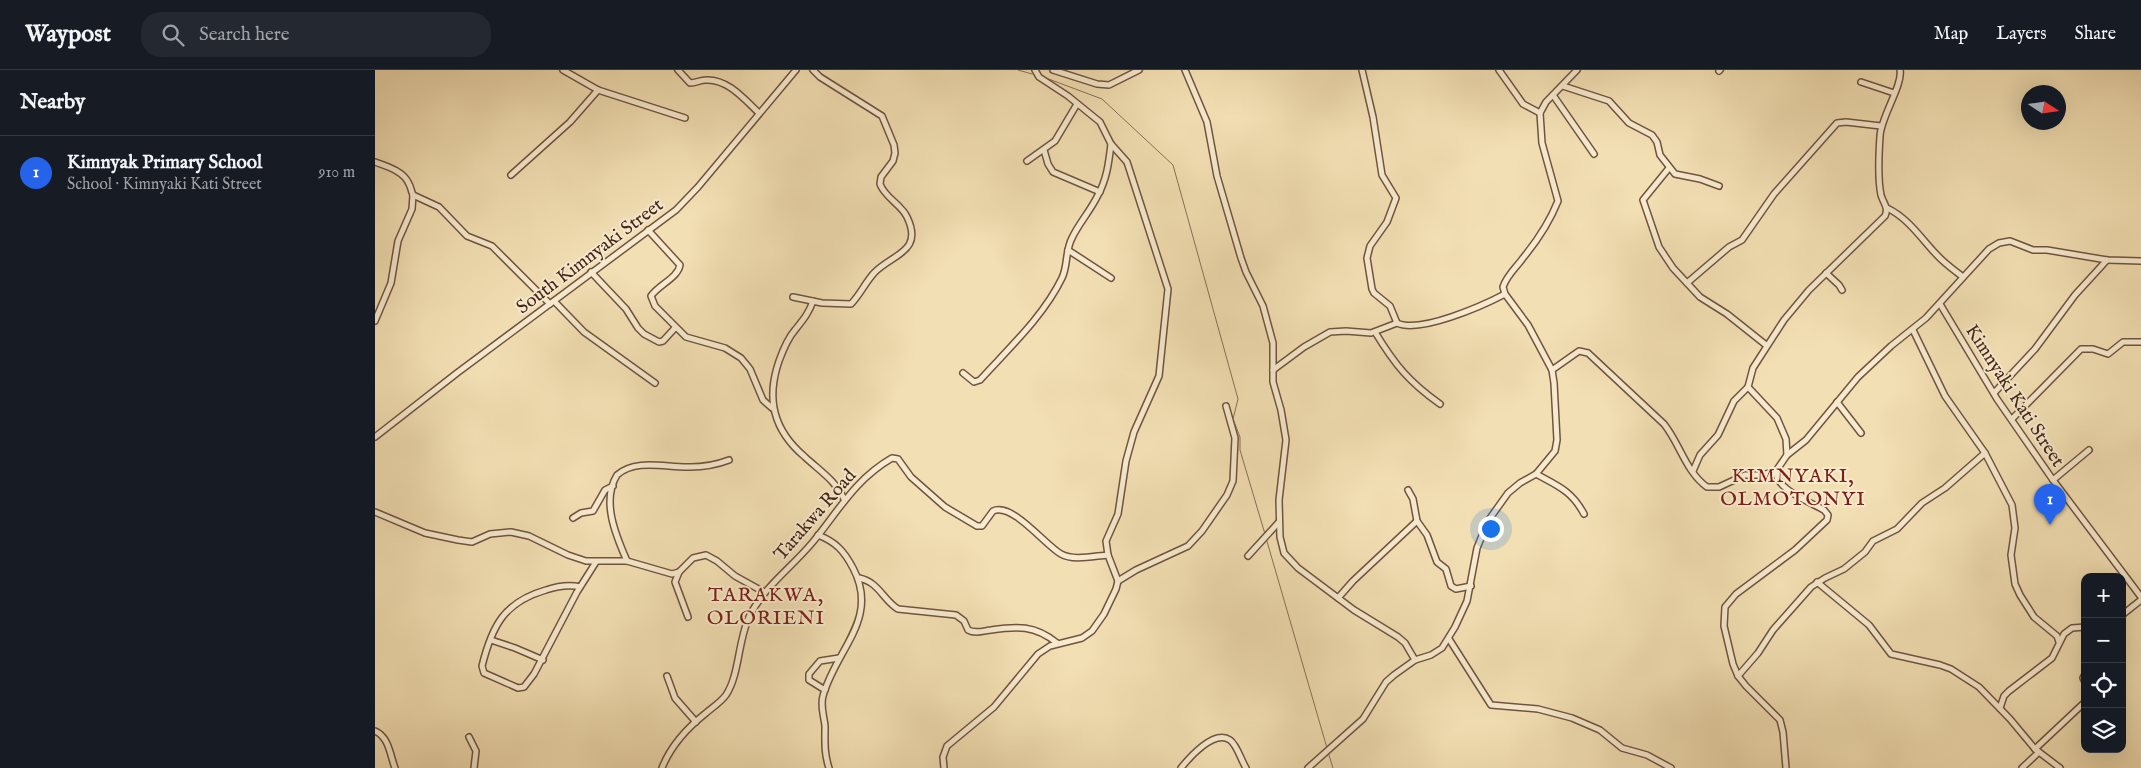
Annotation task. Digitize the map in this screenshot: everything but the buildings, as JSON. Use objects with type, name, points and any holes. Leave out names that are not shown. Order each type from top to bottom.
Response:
[{"type":"street","points":[[563,70],[598,90],[685,118]]},
{"type":"street","points":[[678,70],[691,83],[706,80],[722,83],[732,89],[759,114]]},
{"type":"street","name":"South Kimnyaki Street","points":[[375,437],[591,272],[676,210],[691,196],[795,70]]},
{"type":"street","points":[[793,297],[813,301],[851,304],[876,271],[906,251],[910,246],[911,237],[907,217],[880,184],[881,177],[893,161],[895,153],[882,116],[820,78],[813,70]]},
{"type":"street","points":[[1035,70],[1039,76],[1100,122],[1111,144],[1123,156],[1131,172],[1169,295],[1159,376],[1138,422],[1130,446],[1118,514],[1106,541],[1108,555],[1118,581]]},
{"type":"street","points":[[1053,70],[1109,86],[1139,70]]},
{"type":"street","points":[[1185,70],[1210,134],[1217,176],[1246,272],[1260,298],[1273,343],[1273,382],[1281,410],[1286,440],[1279,485],[1279,522],[1282,545],[1292,562],[1363,618],[1398,636],[1405,643],[1415,660]]},
{"type":"street","points":[[1361,70],[1373,117],[1382,175],[1396,198],[1387,222],[1370,246],[1367,258],[1370,282],[1374,294],[1390,306],[1397,323]]},
{"type":"street","points":[[1499,70],[1523,104],[1540,112]]},
{"type":"street","points":[[1308,768],[1363,719],[1390,678],[1415,660],[1438,652],[1449,639],[1461,615],[1471,586],[1477,548],[1488,521],[1514,487],[1536,474],[1549,460],[1556,446],[1554,383],[1551,370],[1528,325],[1505,294],[1503,287],[1506,279],[1533,245],[1559,201],[1542,143],[1540,112],[1577,70]]},
{"type":"street","points":[[1900,70],[1901,78],[1881,126],[1880,185],[1882,200],[1887,208],[1903,217],[1936,254],[1963,277]]},
{"type":"street","points":[[1861,82],[1894,92]]},
{"type":"street","points":[[1563,86],[1609,101],[1629,123],[1652,135],[1657,142],[1660,155],[1675,174],[1701,179],[1719,186]]},
{"type":"street","points":[[511,174],[570,122],[598,90]]},
{"type":"street","points":[[1553,96],[1594,154]]},
{"type":"street","points":[[1027,162],[1055,141],[1077,104]]},
{"type":"street","points":[[1687,283],[1729,247],[1742,240],[1787,178],[1837,123],[1846,122],[1881,126]]},
{"type":"street","points":[[963,374],[974,382],[980,380],[1034,320],[1061,280],[1066,268],[1071,239],[1100,192],[1107,172],[1111,144]]},
{"type":"street","points":[[1044,150],[1048,164],[1053,172],[1100,192]]},
{"type":"street","points":[[375,162],[386,165],[404,176],[409,183],[413,195],[412,209],[398,241],[391,283],[375,321]]},
{"type":"street","points":[[1669,168],[1646,194],[1643,203],[1663,255],[1700,297],[1727,314],[1766,345]]},
{"type":"street","points":[[413,195],[439,207],[467,236],[487,242],[584,332],[655,383]]},
{"type":"street","points":[[1693,471],[1700,455],[1718,435],[1733,401],[1748,387],[1753,368],[1766,345],[1797,303],[1884,218],[1887,208]]},
{"type":"street","points":[[648,230],[680,265],[677,272],[651,296],[655,306],[685,337],[725,348],[741,358],[750,368],[763,400],[773,408]]},
{"type":"street","points":[[1551,370],[1579,350],[1587,354],[1664,424],[1672,434],[1682,456],[1702,483],[1713,488],[1740,476],[1762,475],[1776,471],[1787,455],[1806,440],[1875,360],[1913,330],[1940,304],[1989,249],[2006,241],[2014,242],[2033,250],[2047,250],[2107,260],[2141,261]]},
{"type":"street","points":[[1068,250],[1111,278]]},
{"type":"street","points":[[1994,394],[2035,349],[2075,295],[2107,260]]},
{"type":"street","points":[[591,272],[626,309],[637,328],[644,334],[656,341],[663,341],[675,328]]},
{"type":"street","points":[[1826,273],[1838,283],[1841,290]]},
{"type":"street","points":[[1273,370],[1304,347],[1330,332],[1375,332],[1397,323],[1406,325],[1446,318],[1469,311],[1505,294]]},
{"type":"street","points":[[813,301],[807,315],[790,336],[780,359],[772,388],[773,408],[783,432],[792,444],[831,478],[844,499]]},
{"type":"street","name":"Kimnyaki Kati Street","points":[[1940,304],[1994,394],[2053,480],[2141,599]]},
{"type":"street","points":[[1913,330],[1945,396],[1985,453],[2012,505],[2015,516],[2011,555],[2015,584],[2035,617],[2057,636],[2059,642]]},
{"type":"street","points":[[1375,332],[1398,368],[1412,383],[1440,404]]},
{"type":"street","points":[[2012,419],[2081,349],[2093,349],[2108,354],[2123,342],[2141,342]]},
{"type":"street","points":[[1748,387],[1781,424],[1786,439],[1787,455]]},
{"type":"street","points":[[1837,402],[1861,433]]},
{"type":"street","points":[[944,768],[943,757],[947,746],[994,707],[1038,654],[1057,643],[1083,638],[1092,631],[1107,609],[1118,581],[1136,570],[1189,546],[1202,531],[1227,495],[1233,481],[1235,438],[1226,406]]},
{"type":"street","points":[[2053,480],[2089,450]]},
{"type":"street","points":[[1738,676],[1758,653],[1773,630],[1817,582],[1844,569],[1865,552],[1870,543],[1897,529],[1921,503],[1945,488],[1985,453]]},
{"type":"street","name":"Tarakwa Road","points":[[661,768],[675,742],[720,701],[728,691],[745,625],[764,592],[818,535],[844,499],[874,470],[891,458],[895,458],[917,483],[945,507],[977,526],[982,526],[993,511],[1001,509],[1017,517],[1060,554],[1080,557],[1108,555]]},
{"type":"street","points":[[627,561],[619,541],[611,510],[613,486],[620,472],[649,465],[688,468],[729,460]]},
{"type":"street","points":[[1776,471],[1779,483],[1824,510],[1827,513],[1827,518],[1795,550],[1736,594],[1725,607],[1724,626],[1733,664],[1738,676],[1780,720],[1786,768]]},
{"type":"street","points":[[1536,474],[1567,491],[1579,504],[1584,514]]},
{"type":"street","points":[[573,518],[581,513],[593,511],[605,490],[613,486]]},
{"type":"street","points":[[1408,490],[1413,499],[1417,520],[1427,535],[1437,562],[1447,569],[1451,586],[1456,589],[1471,586]]},
{"type":"street","points":[[375,512],[425,533],[465,542],[472,542],[502,532],[520,534],[575,558],[597,562],[627,561],[666,573],[679,572]]},
{"type":"street","points":[[1338,598],[1417,520]]},
{"type":"street","points":[[1248,556],[1279,522]]},
{"type":"street","points":[[818,535],[833,541],[843,550],[859,578],[863,601],[860,618],[839,658],[825,690],[822,702],[825,725],[824,748],[829,768]]},
{"type":"street","points":[[689,617],[675,582],[679,572],[693,558],[706,555],[717,561],[735,576],[764,592]]},
{"type":"street","points":[[580,587],[559,586],[531,595],[511,606],[504,614],[491,640],[482,670],[489,676],[518,688],[524,687],[543,660],[580,587],[597,562]]},
{"type":"street","points":[[859,578],[874,584],[892,606],[898,609],[956,615],[964,621],[968,630],[973,632],[1033,628],[1048,635],[1057,643]]},
{"type":"street","points":[[1817,582],[1869,625],[1891,654],[1940,664],[1979,687],[2037,751],[2060,768]]},
{"type":"street","points":[[2126,612],[2141,599]]},
{"type":"street","points":[[2000,708],[2004,696],[2009,691],[2052,658],[2061,637],[2072,628],[2081,627]]},
{"type":"street","points":[[1449,639],[1491,705],[1538,710],[1572,718],[1600,730],[1622,748],[1647,755],[1671,768]]},
{"type":"street","points":[[491,640],[543,660]]},
{"type":"street","points":[[825,690],[811,683],[809,674],[820,661],[839,658]]},
{"type":"street","points":[[667,676],[675,698],[696,722]]},
{"type":"street","points":[[2022,768],[2081,706]]},
{"type":"street","points":[[375,731],[382,734],[395,768]]},
{"type":"street","points":[[469,737],[476,751],[474,768]]},
{"type":"street","points":[[1181,768],[1204,745],[1211,740],[1222,738],[1231,742],[1246,768]]},
{"type":"waterway","points":[[1018,70],[1032,74]]},
{"type":"waterway","points":[[1046,78],[1102,99],[1173,165],[1238,399],[1233,419],[1240,437],[1240,450],[1265,534]]},
{"type":"waterway","points":[[1266,538],[1327,748]]},
{"type":"waterway","points":[[1328,752],[1333,768]]},
{"type":"place","name":"Kimnyak Primary School","points":[[2050,525]]},
{"type":"district","name":"KIMNYAKI, OLMOTONYI","points":[[1793,486]]},
{"type":"district","name":"TARAKWA, OLORIENI","points":[[766,606]]}]
